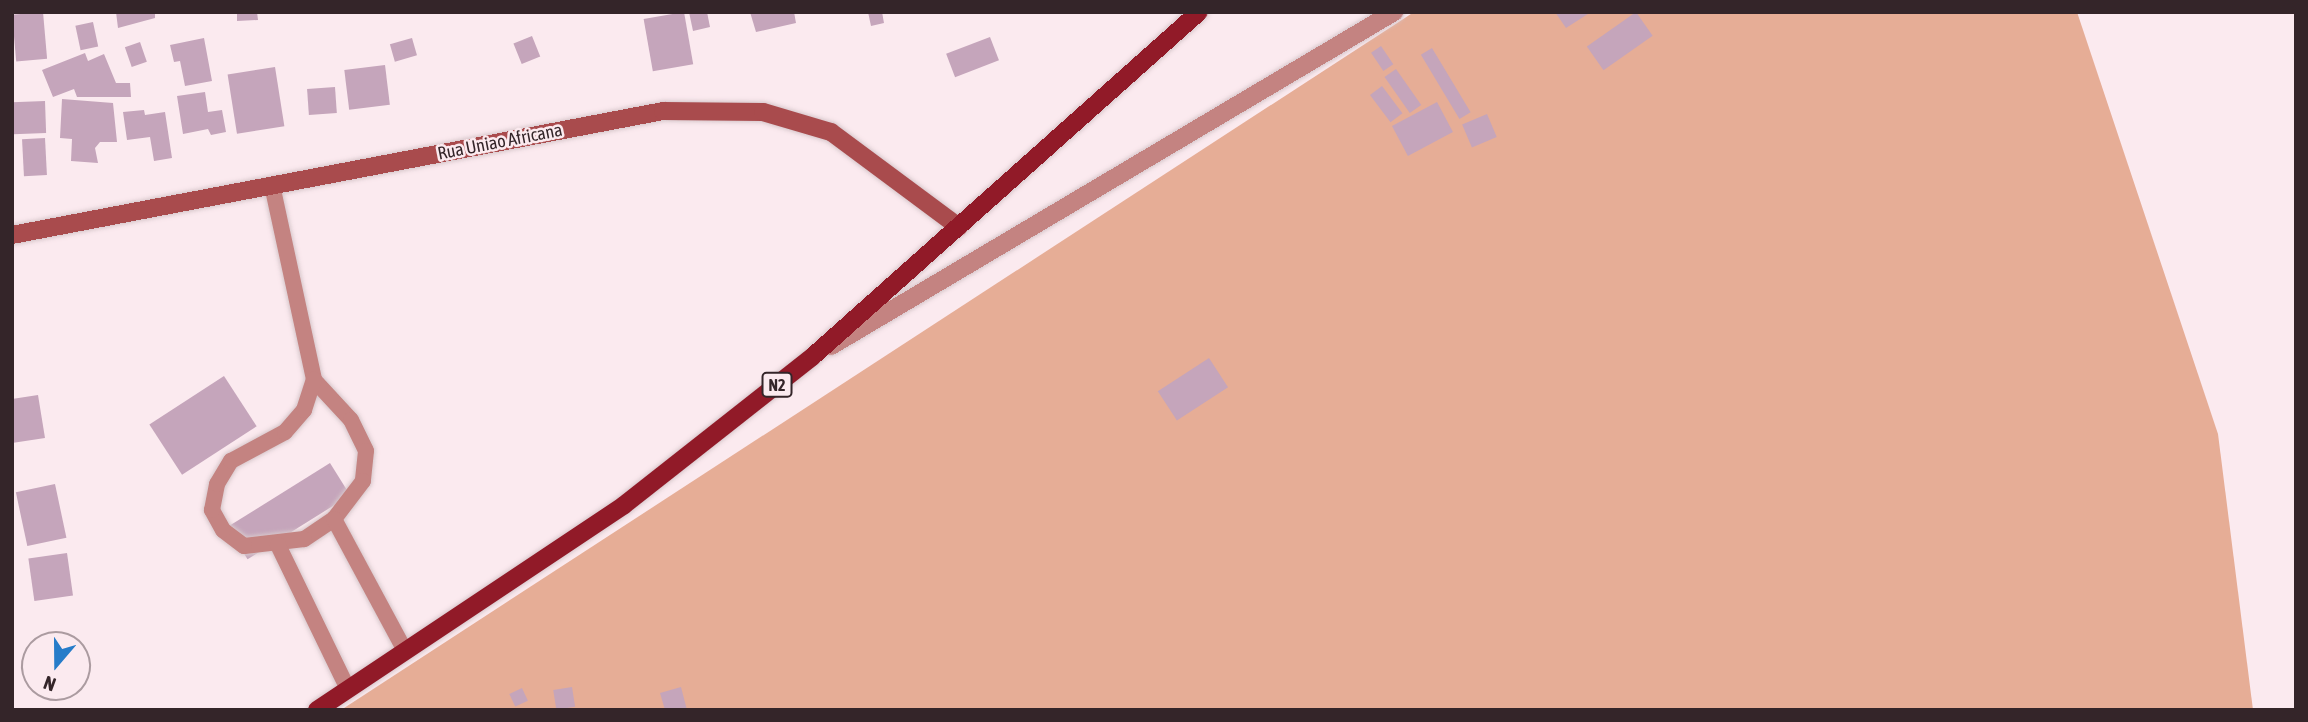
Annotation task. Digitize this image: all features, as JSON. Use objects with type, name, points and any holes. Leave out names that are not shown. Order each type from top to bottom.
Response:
[{"type":"main road","name":"N2","points":[[317,710],[624,505],[813,357],[1199,12]]},
{"type":"main road","name":"Rua Uniao Africana","points":[[12,234],[663,111],[763,113],[831,132],[959,228]]},
{"type":"street","points":[[813,357],[1394,12]]},
{"type":"lane","points":[[272,185],[314,380],[351,419],[366,451],[363,481],[334,519],[304,539],[278,545],[244,546],[234,538],[212,510],[215,497],[231,461],[285,432],[298,417],[314,380]]},
{"type":"lane","points":[[334,519],[405,651]]},
{"type":"lane","points":[[278,545],[348,690]]},
{"type":"shaded area","points":[[1414,12],[2077,12],[2218,434],[2253,710],[341,710]]},
{"type":"building","points":[[43,12],[47,59],[16,62],[12,15]]},
{"type":"building","points":[[116,12],[155,12],[155,18],[118,28]]},
{"type":"building","points":[[237,12],[257,12],[258,20],[237,21]]},
{"type":"building","points":[[684,12],[693,64],[653,71],[644,19]]},
{"type":"building","points":[[689,12],[707,12],[710,27],[693,31]]},
{"type":"building","points":[[750,12],[794,12],[796,23],[756,32]]},
{"type":"building","points":[[868,12],[882,12],[884,23],[871,26]]},
{"type":"building","points":[[1555,12],[1591,12],[1566,28]]},
{"type":"building","points":[[1636,12],[1653,36],[1603,70],[1587,46]]},
{"type":"building","points":[[93,22],[98,46],[81,50],[75,26]]},
{"type":"building","points":[[532,36],[540,56],[522,64],[513,43]]},
{"type":"building","points":[[990,37],[999,60],[955,77],[946,54]]},
{"type":"building","points":[[204,38],[212,81],[185,86],[180,61],[174,62],[170,45]]},
{"type":"building","points":[[412,38],[417,55],[395,62],[390,44]]},
{"type":"building","points":[[140,42],[147,62],[132,67],[125,47]]},
{"type":"building","points":[[1381,46],[1393,64],[1383,71],[1371,53]]},
{"type":"building","points":[[1432,48],[1471,112],[1459,119],[1421,55]]},
{"type":"building","points":[[85,53],[88,61],[104,54],[116,83],[130,83],[131,97],[77,97],[74,89],[53,97],[42,70]]},
{"type":"building","points":[[385,65],[390,105],[349,110],[344,70]]},
{"type":"building","points":[[275,67],[284,126],[237,134],[228,75]]},
{"type":"building","points":[[1396,69],[1421,105],[1410,113],[1385,77]]},
{"type":"building","points":[[1382,86],[1402,113],[1390,122],[1370,95]]},
{"type":"building","points":[[335,87],[337,113],[309,115],[307,89]]},
{"type":"building","points":[[205,92],[208,112],[222,110],[226,132],[211,135],[208,129],[183,134],[177,96]]},
{"type":"building","points":[[62,99],[113,103],[117,142],[100,142],[95,148],[98,163],[71,161],[72,139],[60,138]]},
{"type":"building","points":[[45,101],[46,133],[13,134],[12,102]]},
{"type":"building","points":[[1437,102],[1453,132],[1408,156],[1392,126]]},
{"type":"building","points":[[144,110],[145,115],[165,112],[172,158],[154,161],[150,137],[127,140],[123,112]]},
{"type":"building","points":[[1487,114],[1497,137],[1472,148],[1462,125]]},
{"type":"building","points":[[45,138],[47,175],[24,176],[22,139]]},
{"type":"building","points":[[1209,358],[1228,387],[1177,421],[1158,391]]},
{"type":"building","points":[[224,376],[257,426],[182,475],[149,424]]},
{"type":"building","points":[[38,395],[45,438],[12,443],[12,399]]},
{"type":"building","points":[[330,463],[350,495],[248,559],[227,527]]},
{"type":"building","points":[[55,484],[66,538],[27,546],[16,492]]},
{"type":"building","points":[[67,553],[73,596],[34,601],[28,558]]},
{"type":"building","points":[[572,687],[575,707],[556,710],[553,690]]},
{"type":"building","points":[[681,687],[687,710],[665,710],[660,693]]},
{"type":"building","points":[[522,688],[528,701],[515,707],[509,694]]}]
